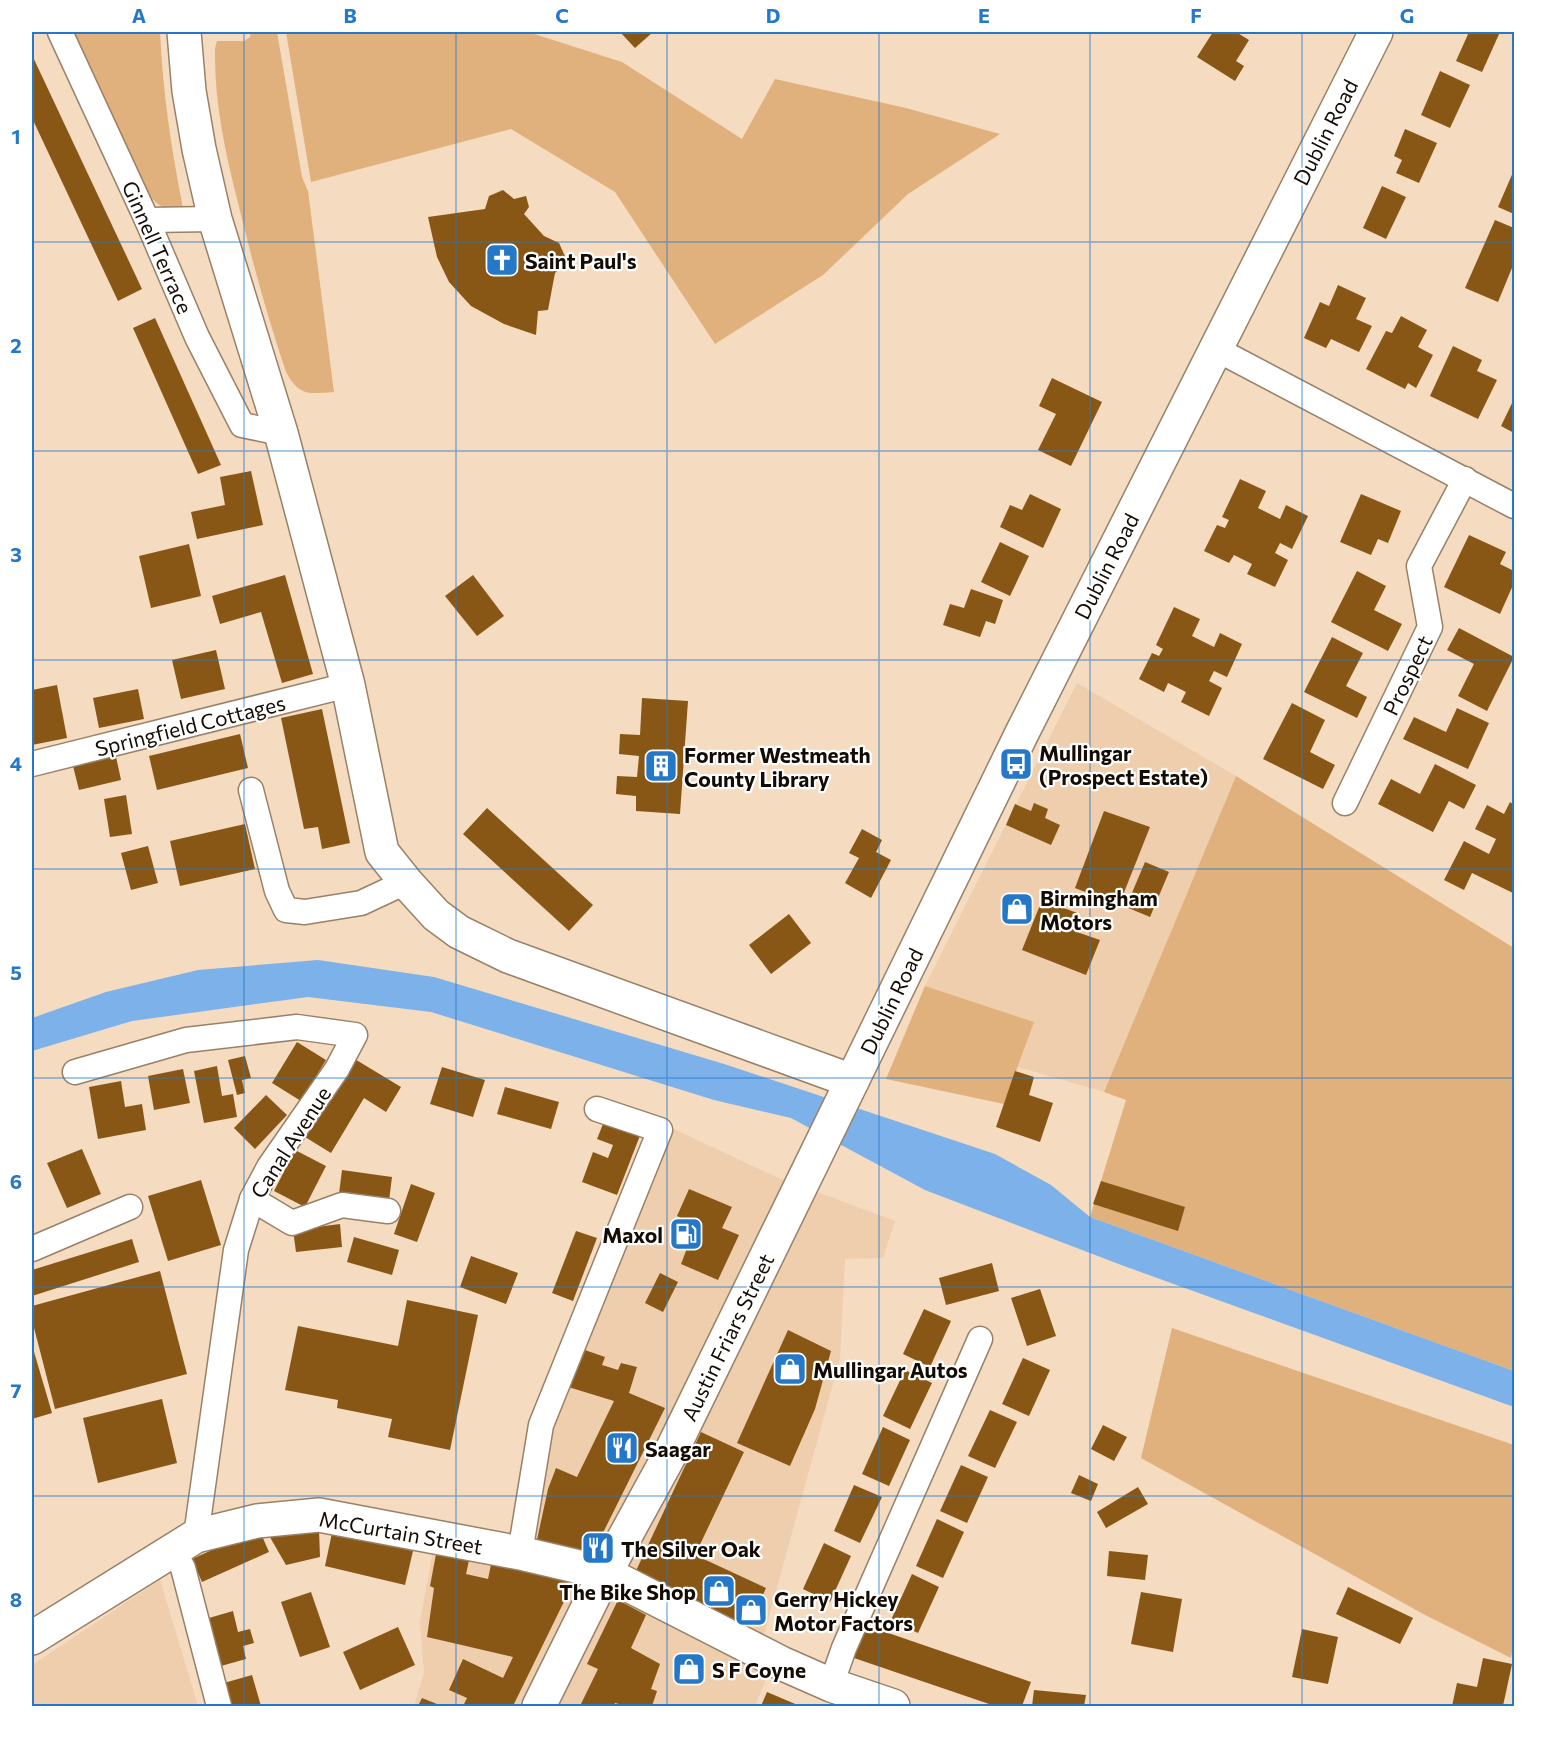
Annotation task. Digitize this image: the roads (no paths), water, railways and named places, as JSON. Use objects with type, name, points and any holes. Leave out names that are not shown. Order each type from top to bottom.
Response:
[{"type":"street","name":"Ginnell Terrace","points":[[60,32],[147,220],[197,337],[242,425],[281,433]]},
{"type":"street","points":[[184,32],[189,91],[215,219],[281,433],[348,686],[382,852],[405,882],[436,915],[459,932],[508,956],[847,1092]]},
{"type":"street","name":"Dublin Road","points":[[814,1159],[1022,733],[1376,32]]},
{"type":"street","points":[[147,220],[215,219]]},
{"type":"street","points":[[1216,349],[1515,506]]},
{"type":"street","name":"Prospect","points":[[1345,803],[1430,627],[1419,566],[1465,479]]},
{"type":"street","name":"Springfield Cottages","points":[[32,764],[348,686]]},
{"type":"street","points":[[251,790],[278,891],[286,910],[305,912],[361,903],[405,882]]},
{"type":"street","name":"Canal Avenue","points":[[75,1072],[186,1040],[297,1027],[355,1035],[337,1070],[269,1167],[252,1199],[236,1250],[185,1543]]},
{"type":"street","points":[[520,1553],[541,1425],[660,1130],[597,1108]]},
{"type":"street","name":"Austin Friars Street","points":[[539,1707],[605,1573],[668,1458],[814,1159]]},
{"type":"street","points":[[252,1199],[292,1223],[342,1205],[388,1211]]},
{"type":"street","points":[[32,1249],[130,1207]]},
{"type":"street","points":[[831,1685],[844,1648],[980,1340]]},
{"type":"street","name":"McCurtain Street","points":[[34,1636],[185,1543],[257,1521],[320,1515],[520,1553],[605,1573],[781,1663],[831,1685],[893,1707]]},
{"type":"street","points":[[185,1543],[183,1568],[219,1707]]},
{"type":"water","points":[[318,960],[434,977],[724,1064],[995,1154],[1051,1185],[1090,1217],[1514,1371],[1514,1407],[1124,1266],[925,1190],[791,1118],[714,1100],[431,1012],[308,997],[132,1021],[32,1051],[32,1018],[106,992],[198,970]]},
{"type":"place","name":"Saint Paul's","points":[[502,260]]},
{"type":"place","name":"Mullingar (Prospect Estate)","points":[[1016,764]]},
{"type":"place","name":"Former Westmeath County Library","points":[[661,766]]},
{"type":"place","name":"Birmingham Motors","points":[[1017,909]]},
{"type":"place","name":"Maxol","points":[[686,1234]]},
{"type":"place","name":"Mullingar Autos","points":[[790,1369]]},
{"type":"place","name":"Saagar","points":[[622,1448]]},
{"type":"place","name":"The Silver Oak","points":[[598,1548]]},
{"type":"place","name":"The Bike Shop","points":[[719,1591]]},
{"type":"place","name":"Gerry Hickey Motor Factors","points":[[751,1610]]},
{"type":"place","name":"S F Coyne","points":[[689,1669]]}]
